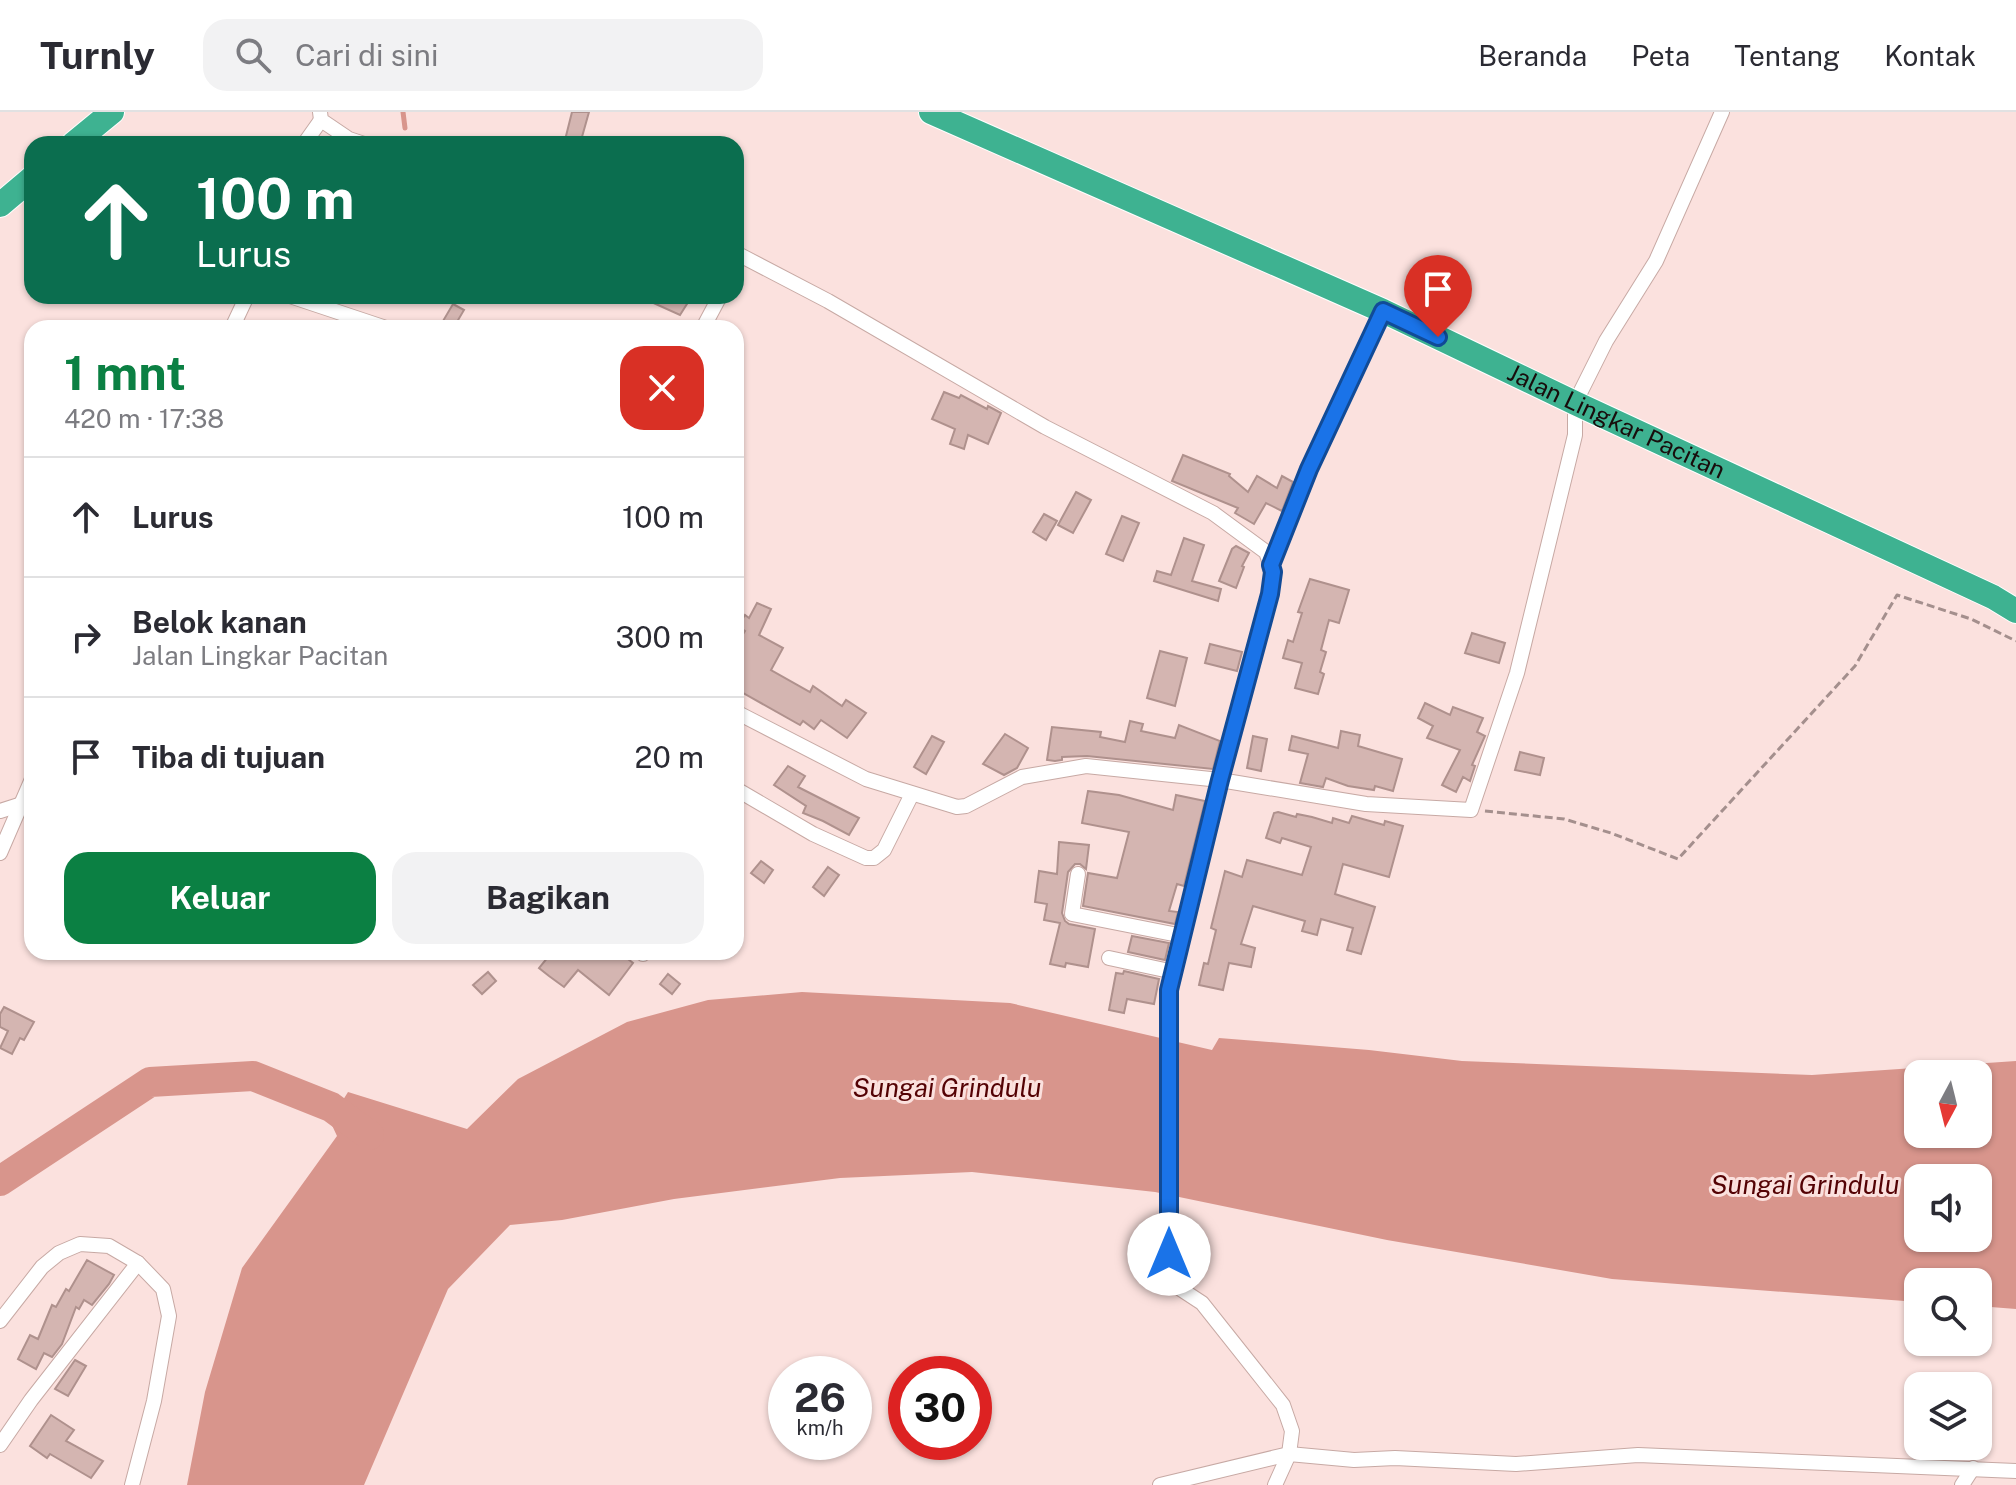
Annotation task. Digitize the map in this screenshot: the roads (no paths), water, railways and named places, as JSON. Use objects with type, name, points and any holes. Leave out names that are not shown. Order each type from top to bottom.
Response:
[{"type":"highway","points":[[83,136],[112,112]]},
{"type":"highway","name":"Jalan Lingkar Pacitan","points":[[931,112],[1383,311],[1993,597],[2016,611]]},
{"type":"highway","points":[[0,205],[24,185]]},
{"type":"street","points":[[744,716],[866,779],[946,804],[966,806],[1022,777],[1086,766],[1220,780],[1366,804],[1471,810],[1517,673],[1575,435],[1575,403],[1606,341],[1656,261],[1722,112]]},
{"type":"street","points":[[309,136],[320,116],[345,136]]},
{"type":"street","points":[[744,261],[828,301],[1045,427],[1213,513],[1266,552],[1273,572],[1270,594],[1220,780],[1169,990],[1167,1277],[1202,1303],[1283,1405],[1292,1431],[1289,1454],[1275,1485]]},
{"type":"street","points":[[314,304],[362,320]]},
{"type":"street","points":[[1271,565],[1309,469],[1383,311]]},
{"type":"street","points":[[744,794],[813,834],[866,858],[874,858],[884,850],[912,794]]},
{"type":"street","points":[[0,853],[24,795]]},
{"type":"street","points":[[0,811],[19,805]]},
{"type":"street","points":[[1078,874],[1072,914],[1183,936]]},
{"type":"street","points":[[1109,958],[1174,972]]},
{"type":"street","points":[[0,1321],[42,1267],[59,1253],[80,1244],[109,1246],[138,1263],[163,1289],[169,1316],[154,1401],[132,1485]]},
{"type":"street","points":[[0,1445],[31,1400],[138,1263]]},
{"type":"street","points":[[1160,1485],[1289,1454],[1354,1460],[1395,1458],[1516,1464],[1638,1455],[2016,1471]]},
{"type":"street","points":[[1962,1485],[1973,1468]]},
{"type":"water","name":"Sungai Grindulu","points":[[802,992],[1010,1003],[1212,1050],[1219,1038],[1462,1061],[1812,1075],[1904,1069],[1904,1148],[1992,1148],[1992,1063],[2016,1061],[2016,1309],[1992,1307],[1992,1268],[1904,1268],[1904,1301],[1612,1279],[1387,1240],[1155,1192],[972,1172],[840,1178],[674,1199],[562,1220],[510,1225],[448,1289],[364,1485],[187,1485],[205,1392],[242,1268],[337,1136],[330,1121],[348,1092],[467,1129],[518,1079],[627,1022],[708,1000]]},
{"type":"waterway","points":[[403,112],[405,128]]},
{"type":"waterway","points":[[0,1181],[150,1082],[253,1076],[331,1107],[369,1135]]}]
